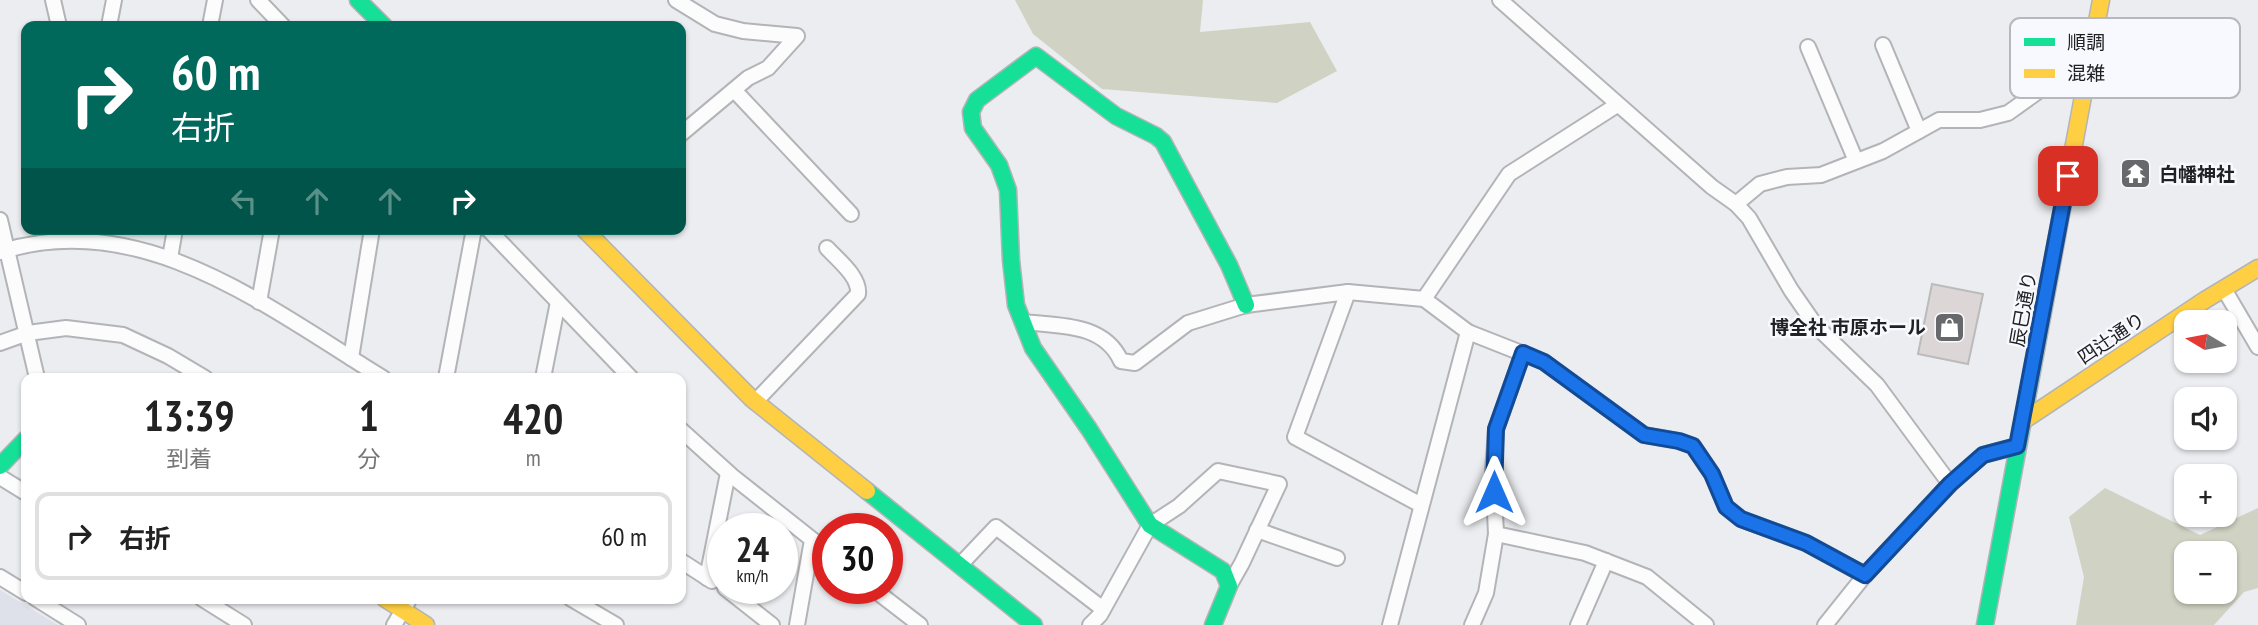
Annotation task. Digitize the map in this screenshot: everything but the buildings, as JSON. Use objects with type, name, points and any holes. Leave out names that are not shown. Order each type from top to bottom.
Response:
[{"type":"street","points":[[53,0],[59,21]]},
{"type":"street","points":[[110,21],[114,0]]},
{"type":"street","points":[[212,21],[215,0]]},
{"type":"street","points":[[257,0],[278,21]]},
{"type":"street","points":[[358,0],[379,21]]},
{"type":"street","points":[[676,0],[715,24],[743,31],[797,36],[768,68],[748,78],[686,130]]},
{"type":"street","points":[[1500,0],[1617,105],[1712,187],[1736,204],[1749,218],[1791,290],[1816,326],[1877,385],[1950,484]]},
{"type":"street","name":"辰巳通り","points":[[2097,18],[2101,0]]},
{"type":"street","points":[[1883,45],[1919,131]]},
{"type":"street","points":[[1808,47],[1856,161]]},
{"type":"street","points":[[1229,586],[1223,571],[1150,525],[1033,348],[1016,305],[1008,190],[999,165],[973,128],[971,112],[977,100],[1036,56],[1116,116],[1156,136],[1163,142],[1229,265],[1246,305]]},
{"type":"street","points":[[734,90],[851,214]]},
{"type":"street","points":[[1736,204],[1760,184],[1787,177],[1821,175],[1883,151],[1939,120],[1980,120],[2008,113],[2029,98]]},
{"type":"street","name":"辰巳通り","points":[[1984,625],[2082,98]]},
{"type":"street","points":[[1424,299],[1509,174],[1617,105]]},
{"type":"street","points":[[0,219],[4,251],[28,333],[36,373]]},
{"type":"street","points":[[4,251],[35,242],[106,235],[205,272],[375,373]]},
{"type":"street","points":[[170,258],[175,235]]},
{"type":"street","points":[[258,302],[271,235]]},
{"type":"street","points":[[351,358],[371,235]]},
{"type":"street","points":[[447,373],[473,235]]},
{"type":"street","points":[[494,235],[626,373]]},
{"type":"street","points":[[590,235],[755,402],[1034,625]]},
{"type":"street","points":[[755,402],[858,294],[859,288],[854,278],[827,248]]},
{"type":"street","name":"四辻通り","points":[[2023,421],[2258,268]]},
{"type":"street","points":[[2224,289],[2258,346]]},
{"type":"street","points":[[1348,292],[1295,437],[1421,505]]},
{"type":"street","points":[[1023,322],[1091,331],[1115,348],[1121,361],[1135,362],[1188,323],[1246,305],[1348,292],[1424,299],[1468,332],[1544,362],[1644,435],[1693,446],[1712,474],[1726,507],[1741,519],[1806,543],[1865,575]]},
{"type":"street","points":[[544,373],[558,302]]},
{"type":"street","points":[[0,343],[28,333],[66,328],[123,335],[197,373]]},
{"type":"street","points":[[1390,625],[1468,332]]},
{"type":"street","points":[[1472,625],[1486,593],[1496,534],[1493,471],[1496,429],[1523,353]]},
{"type":"street","points":[[686,435],[728,473],[812,540],[797,625]]},
{"type":"street","points":[[0,466],[21,444]]},
{"type":"street","points":[[1825,625],[1865,575],[1950,484],[1983,455],[2017,446]]},
{"type":"street","points":[[1090,625],[1104,609],[1150,525],[1179,506],[1218,471],[1279,484],[1213,625]]},
{"type":"street","points":[[720,513],[728,473]]},
{"type":"street","points":[[0,477],[21,490]]},
{"type":"street","points":[[960,565],[996,527],[1104,609]]},
{"type":"street","points":[[1257,530],[1337,558]]},
{"type":"street","points":[[1496,534],[1585,553],[1647,577],[1706,625]]},
{"type":"street","points":[[1578,625],[1605,561]]},
{"type":"street","points":[[686,564],[707,578]]},
{"type":"street","points":[[0,577],[21,590]]},
{"type":"street","points":[[44,604],[78,625]]},
{"type":"street","points":[[211,604],[244,625]]},
{"type":"street","points":[[394,625],[406,604],[426,625]]},
{"type":"street","points":[[580,604],[616,625]]},
{"type":"street","points":[[745,604],[772,625]]},
{"type":"street","points":[[893,604],[920,625]]},
{"type":"street","points":[[896,625],[899,609]]},
{"type":"shaded area","points":[[1015,0],[1203,0],[1200,32],[1310,22],[1337,71],[1277,103],[1102,89],[1033,34]]},
{"type":"shaded area","points":[[2105,488],[2174,522],[2174,527],[2184,527],[2200,535],[2217,527],[2237,527],[2237,518],[2258,508],[2258,588],[2244,592],[2237,600],[2237,541],[2174,541],[2174,604],[2233,604],[2214,625],[2076,625],[2084,577],[2069,517]]},
{"type":"shaded area","points":[[0,590],[58,625],[0,625]]},
{"type":"traffic: fast","points":[[358,0],[379,21]]},
{"type":"traffic: fast","points":[[1213,625],[1229,586],[1223,571],[1150,525],[1033,348],[1016,305],[1008,190],[999,165],[973,128],[971,112],[977,100],[1036,56],[1116,116],[1156,136],[1163,142],[1229,265],[1246,305]]},
{"type":"traffic: fast","points":[[1985,625],[2073,150]]},
{"type":"traffic: fast","points":[[0,466],[21,444]]},
{"type":"traffic: fast","points":[[867,491],[1034,625]]},
{"type":"traffic: slow","points":[[2098,18],[2101,0]]},
{"type":"traffic: slow","points":[[2073,150],[2083,98]]},
{"type":"traffic: slow","points":[[590,235],[752,399],[867,491]]},
{"type":"traffic: slow","points":[[2023,421],[2205,300],[2258,268]]},
{"type":"traffic: slow","points":[[393,604],[426,625]]},
{"type":"place","name":"白幡神社","points":[[2136,174]]},
{"type":"place","name":"博全社 市原ホール","points":[[1949,327]]},
{"type":"route","points":[[1494,492],[1496,429],[1523,353],[1544,362],[1644,435],[1693,446],[1712,474],[1726,507],[1741,519],[1806,543],[1865,575],[1950,484],[1983,455],[2017,446],[2068,176]]}]
